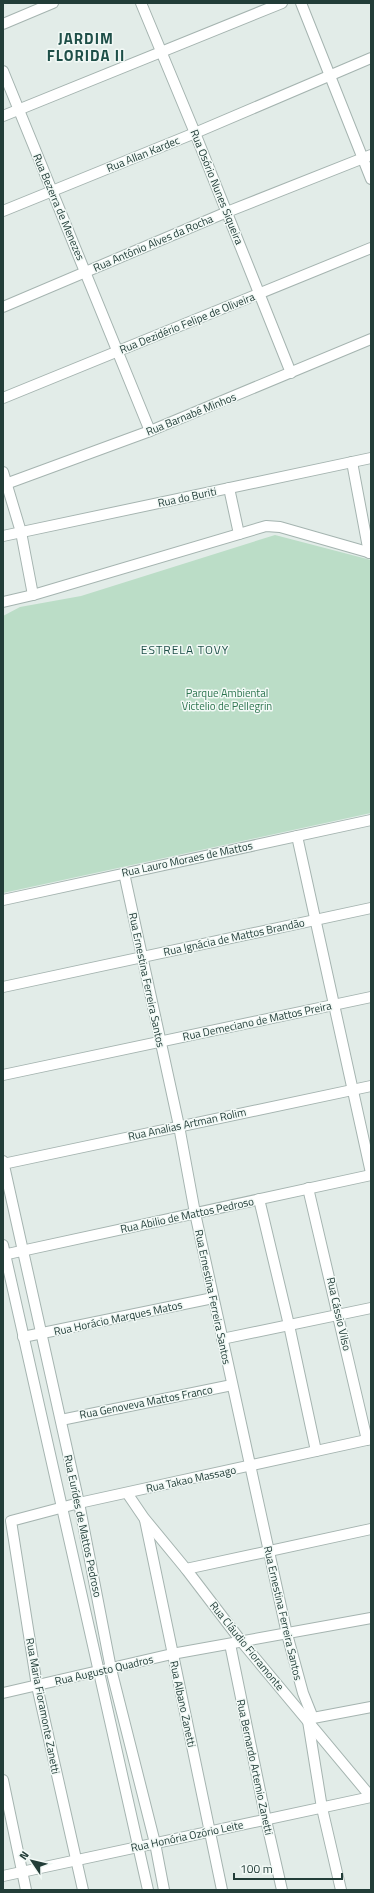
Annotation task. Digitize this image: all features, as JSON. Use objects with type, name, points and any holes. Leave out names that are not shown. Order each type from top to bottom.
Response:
[{"type":"street","points":[[3,24],[53,3]]},
{"type":"street","name":"Rua Osório Nunes Siqueira","points":[[141,3],[292,373]]},
{"type":"street","points":[[3,116],[162,53],[282,3]]},
{"type":"street","points":[[301,3],[330,76],[367,157],[371,179]]},
{"type":"street","name":"Rua Allan Kardec","points":[[3,211],[195,133],[371,58]]},
{"type":"street","name":"Rua Bezerra de Menezes","points":[[3,71],[150,431]]},
{"type":"street","name":"Rua Antônio Alves da Rocha","points":[[3,307],[227,212],[367,157]]},
{"type":"street","name":"Rua Dezidério Felipe de Oliveira","points":[[3,398],[371,248]]},
{"type":"street","name":"Rua Barnabé Minhos","points":[[6,485],[150,431],[371,339]]},
{"type":"street","name":"Rua do Buriti","points":[[3,536],[371,458]]},
{"type":"street","points":[[3,602],[33,595],[266,526],[280,527],[370,553],[352,462]]},
{"type":"street","points":[[3,472],[21,532],[33,595]]},
{"type":"street","points":[[229,488],[239,534]]},
{"type":"street","name":"Rua Lauro Moraes de Mattos","points":[[3,900],[371,820]]},
{"type":"street","points":[[297,836],[371,1174]]},
{"type":"street","name":"Rua Ernestina Ferreira Santos","points":[[124,873],[179,1126],[195,1213],[268,1551],[287,1634],[311,1720]]},
{"type":"street","name":"Rua Ignácia de Mattos Brandão","points":[[3,987],[371,908]]},
{"type":"street","name":"Rua Demeciano de Mattos Preira","points":[[3,1075],[371,997]]},
{"type":"street","name":"Rua Analias Artman Rolim","points":[[3,1163],[371,1086]]},
{"type":"street","name":"Rua Eurídes de Mattos Pedroso","points":[[3,1163],[24,1249],[79,1503],[112,1669],[155,1843],[164,1890]]},
{"type":"street","name":"Rua Abilio de Mattos Pedroso","points":[[4,1252],[195,1213],[371,1174]]},
{"type":"street","name":"Rua Cássio Vilso","points":[[308,1188],[369,1439]]},
{"type":"street","points":[[259,1199],[289,1325],[316,1451]]},
{"type":"street","name":"Rua Eurídes de Mattos Pedroso","points":[[4,1252],[148,1890]]},
{"type":"street","name":"Rua Horácio Marques Matos","points":[[23,1337],[213,1298]]},
{"type":"street","points":[[222,1339],[371,1308]]},
{"type":"street","name":"Rua Genoveva Mattos Franco","points":[[61,1420],[232,1385]]},
{"type":"street","name":"Rua Takao Massago","points":[[11,1521],[79,1503],[369,1439]]},
{"type":"street","name":"Rua Cláudio Fioramonte","points":[[127,1493],[144,1518],[186,1569],[241,1641],[311,1720],[371,1797]]},
{"type":"street","name":"Rua Albano Zanetti","points":[[144,1518],[222,1890]]},
{"type":"street","name":"Rua Maria Fioramonte Zanetti","points":[[11,1521],[37,1686],[83,1890]]},
{"type":"street","points":[[186,1569],[371,1529]]},
{"type":"street","name":"Rua Augusto Quadros","points":[[3,1693],[172,1654],[371,1618]]},
{"type":"street","name":"Rua Bernardo Artemio Zanetti","points":[[230,1644],[282,1890]]},
{"type":"street","points":[[341,1890],[322,1808],[311,1720],[371,1706]]},
{"type":"street","points":[[3,1780],[26,1890]]},
{"type":"street","name":"Rua Honória Ozório Leite","points":[[3,1876],[371,1797]]},
{"type":"green space","name":"Parque Ambiental Victelio de Pellegrin","points":[[275,535],[371,560],[371,813],[3,893],[3,616],[20,607],[81,596]]},
{"type":"district","name":"JARDIM FLORIDA II","points":[[86,46]]},
{"type":"district","name":"ESTRELA TOVY","points":[[185,649]]}]
